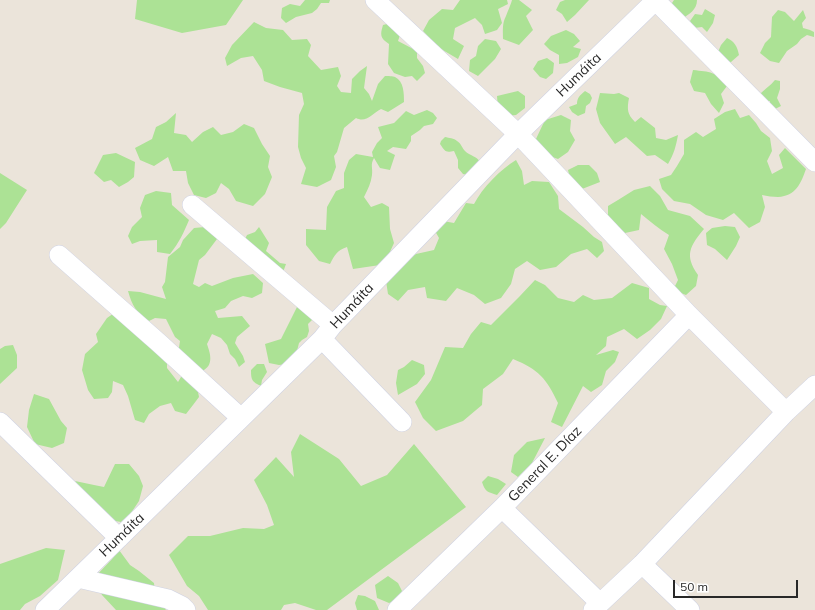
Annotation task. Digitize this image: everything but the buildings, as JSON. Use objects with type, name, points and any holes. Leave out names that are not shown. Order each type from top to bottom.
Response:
[{"type":"street","points":[[375,0],[518,134],[689,315],[786,412]]},
{"type":"street","points":[[656,0],[815,162]]},
{"type":"street","name":"Humáita","points":[[45,610],[328,332],[518,134],[656,0]]},
{"type":"street","points":[[192,205],[328,332],[402,422]]},
{"type":"street","points":[[59,255],[160,343],[241,418]]},
{"type":"street","name":"General E. Díaz","points":[[397,610],[502,508],[689,315]]},
{"type":"street","points":[[502,508],[597,607],[642,564],[786,412],[815,385]]},
{"type":"street","points":[[0,422],[119,538]]},
{"type":"street","points":[[642,564],[690,610]]},
{"type":"street","points":[[78,578],[168,599],[182,606],[186,610]]},
{"type":"green space","points":[[137,0],[243,0],[226,25],[182,33],[135,19]]},
{"type":"green space","points":[[305,0],[330,0],[329,3],[321,3],[312,13],[296,17],[286,23],[281,18],[282,8],[290,4],[300,6]]},
{"type":"green space","points":[[460,0],[507,0],[508,4],[498,9],[502,23],[497,30],[485,34],[482,25],[475,18],[455,28],[453,39],[464,46],[458,59],[441,49],[423,31],[429,20],[442,9],[453,10]]},
{"type":"green space","points":[[512,0],[519,0],[532,10],[526,16],[533,30],[519,45],[503,39],[504,21]]},
{"type":"green space","points":[[565,0],[589,0],[567,22],[562,14],[556,10],[560,2]]},
{"type":"green space","points":[[674,0],[697,0],[697,3],[694,9],[682,19],[670,6]]},
{"type":"green space","points":[[705,9],[715,15],[713,23],[707,32],[702,27],[694,28],[690,21],[695,14],[702,15]]},
{"type":"green space","points":[[778,10],[785,12],[794,21],[803,10],[806,18],[802,23],[803,28],[814,32],[814,37],[807,35],[801,39],[787,51],[779,63],[770,61],[760,53],[765,43],[771,37],[772,17]]},
{"type":"green space","points":[[254,22],[266,28],[283,30],[292,40],[307,39],[311,45],[308,56],[321,70],[338,67],[341,76],[337,86],[341,92],[351,93],[352,79],[367,66],[364,88],[372,101],[378,84],[385,76],[395,77],[402,85],[404,102],[388,112],[381,109],[366,119],[356,118],[344,128],[337,152],[334,156],[336,167],[331,180],[317,187],[301,184],[306,168],[298,147],[299,115],[304,104],[302,93],[264,81],[262,70],[253,56],[241,58],[227,66],[225,58],[232,45]]},
{"type":"green space","points":[[391,23],[400,35],[398,41],[417,51],[417,58],[423,66],[425,73],[417,81],[412,76],[405,77],[394,73],[388,64],[389,44],[382,38],[381,34],[383,25]]},
{"type":"green space","points":[[566,30],[574,34],[580,41],[573,47],[581,49],[578,57],[567,63],[559,64],[559,55],[550,50],[544,44],[551,36]]},
{"type":"green space","points":[[727,38],[735,45],[739,55],[731,62],[723,61],[718,52],[721,45]]},
{"type":"green space","points":[[485,39],[496,41],[501,49],[495,59],[478,76],[469,71],[470,60],[476,56],[478,46]]},
{"type":"green space","points":[[547,58],[554,63],[553,73],[546,79],[540,77],[533,69],[538,61]]},
{"type":"green space","points":[[693,70],[712,73],[719,77],[727,86],[721,94],[724,103],[719,113],[711,104],[705,93],[694,91],[690,82]]},
{"type":"green space","points":[[775,80],[780,81],[780,89],[777,98],[781,106],[775,109],[770,106],[770,101],[762,102],[760,94]]},
{"type":"green space","points":[[518,91],[525,96],[525,108],[516,115],[508,116],[498,109],[497,96]]},
{"type":"green space","points":[[585,91],[590,94],[592,98],[590,103],[586,106],[585,113],[578,116],[572,112],[569,107],[577,104],[579,97]]},
{"type":"green space","points":[[600,93],[619,93],[629,98],[628,108],[630,116],[635,122],[641,117],[655,128],[656,138],[666,140],[678,135],[672,157],[668,164],[655,155],[647,156],[626,137],[615,144],[600,123],[596,109]]},
{"type":"green space","points":[[735,109],[740,118],[749,115],[761,131],[770,138],[772,151],[767,161],[772,174],[783,168],[779,155],[785,148],[806,169],[800,184],[789,194],[778,197],[762,195],[765,207],[760,222],[749,228],[734,213],[723,220],[706,215],[690,204],[674,201],[662,189],[659,179],[671,175],[677,166],[684,154],[684,140],[696,132],[703,137],[716,129],[714,119],[725,112]]},
{"type":"green space","points":[[427,110],[433,113],[437,118],[433,124],[424,126],[411,136],[411,141],[406,149],[393,147],[387,151],[395,155],[390,170],[380,168],[374,158],[372,162],[371,181],[364,197],[371,207],[382,203],[389,207],[390,229],[394,243],[389,254],[380,265],[353,269],[347,247],[338,252],[330,264],[319,261],[306,245],[306,229],[326,230],[327,207],[336,191],[344,188],[344,173],[349,160],[356,154],[373,157],[372,152],[382,138],[378,127],[394,123],[406,111],[414,115]]},
{"type":"green space","points":[[176,113],[174,133],[186,135],[192,142],[203,132],[213,127],[221,135],[233,132],[244,124],[254,128],[270,156],[268,167],[272,177],[265,194],[253,206],[236,201],[229,189],[221,183],[216,193],[206,198],[194,195],[188,183],[186,171],[173,171],[168,157],[154,166],[140,160],[135,148],[152,139],[156,127],[166,122]]},
{"type":"green space","points":[[561,115],[571,120],[570,131],[575,140],[568,152],[558,159],[541,153],[535,141],[545,120]]},
{"type":"green space","points":[[445,137],[456,140],[465,151],[479,160],[480,162],[472,176],[463,174],[458,168],[458,160],[454,151],[446,151],[440,144]]},
{"type":"green space","points":[[116,153],[135,162],[134,177],[119,187],[111,180],[104,182],[94,173],[103,155]]},
{"type":"green space","points":[[516,160],[522,171],[524,185],[532,181],[549,182],[558,196],[559,209],[602,242],[604,251],[597,258],[587,249],[571,254],[556,267],[540,270],[527,261],[515,269],[511,284],[501,298],[485,304],[474,295],[457,288],[446,301],[427,298],[425,287],[408,290],[398,301],[388,294],[386,281],[404,261],[416,254],[434,250],[439,238],[435,231],[443,221],[454,223],[466,203],[474,204],[492,179]]},
{"type":"green space","points":[[578,165],[589,165],[597,173],[600,182],[582,189],[571,183],[568,170]]},
{"type":"green space","points":[[0,173],[27,190],[6,223],[0,229]]},
{"type":"green space","points":[[650,186],[660,196],[668,210],[690,216],[704,229],[690,251],[691,262],[698,275],[696,286],[686,295],[673,290],[678,280],[664,249],[669,235],[641,214],[639,230],[625,233],[608,221],[608,206],[634,190]]},
{"type":"green space","points":[[156,191],[171,193],[172,205],[189,220],[176,246],[170,254],[157,252],[157,240],[140,241],[132,244],[128,236],[132,227],[142,217],[140,208],[145,195]]},
{"type":"green space","points":[[725,226],[735,227],[740,237],[727,260],[715,249],[707,245],[706,233],[712,228]]},
{"type":"green space","points":[[205,227],[214,232],[217,239],[205,255],[199,260],[193,284],[199,287],[205,283],[212,286],[233,278],[253,274],[263,283],[262,293],[252,298],[243,296],[231,301],[225,308],[215,311],[218,318],[242,316],[250,326],[237,337],[235,343],[245,362],[239,367],[235,359],[230,354],[227,345],[221,338],[212,334],[207,344],[210,358],[209,365],[204,370],[194,373],[178,354],[180,341],[175,337],[166,319],[155,318],[149,321],[135,308],[128,291],[140,292],[166,299],[162,287],[165,282],[168,257],[180,247],[183,240],[194,228]]},
{"type":"green space","points":[[259,227],[269,243],[266,251],[280,263],[286,264],[282,275],[244,241],[247,235],[255,232]]},
{"type":"green space","points":[[535,280],[545,285],[558,298],[574,302],[583,295],[594,300],[612,298],[632,283],[649,288],[649,299],[660,305],[667,306],[661,319],[650,330],[637,339],[624,329],[607,337],[606,346],[596,355],[613,350],[619,352],[615,362],[606,371],[602,385],[591,392],[583,386],[562,427],[551,422],[558,403],[546,381],[529,367],[513,359],[503,374],[483,389],[482,405],[463,421],[436,431],[423,418],[415,402],[431,380],[445,347],[463,348],[471,334],[481,322],[491,325]]},
{"type":"green space","points":[[298,305],[316,313],[308,324],[309,331],[307,337],[299,343],[297,351],[290,357],[287,364],[279,365],[269,363],[265,344],[281,339]]},
{"type":"green space","points":[[117,311],[167,359],[167,368],[178,382],[184,372],[195,377],[199,397],[186,414],[175,411],[171,403],[160,406],[149,414],[144,423],[135,420],[123,385],[113,381],[112,392],[108,398],[94,399],[88,390],[82,370],[85,354],[98,342],[96,334],[107,318]]},
{"type":"green space","points":[[13,345],[17,355],[17,368],[0,384],[0,349],[5,346]]},
{"type":"green space","points":[[412,360],[424,365],[425,374],[417,384],[398,395],[396,383],[398,370]]},
{"type":"green space","points":[[257,364],[264,364],[267,372],[262,380],[261,386],[254,382],[251,376],[251,370]]},
{"type":"green space","points":[[34,394],[49,399],[61,421],[67,428],[64,443],[52,448],[35,444],[27,427],[29,410]]},
{"type":"green space","points":[[300,434],[339,459],[361,486],[387,475],[414,444],[466,507],[327,610],[316,610],[295,603],[284,605],[281,610],[208,610],[199,596],[187,586],[169,555],[188,536],[210,536],[243,528],[264,529],[274,525],[267,505],[254,480],[276,457],[294,477],[291,452]]},
{"type":"green space","points":[[545,438],[532,463],[518,477],[511,472],[514,455],[527,442]]},
{"type":"green space","points":[[115,464],[129,464],[139,476],[143,486],[139,501],[131,513],[121,522],[110,520],[83,496],[75,481],[104,487]]},
{"type":"green space","points":[[488,476],[498,479],[506,484],[497,495],[487,491],[484,488],[482,482]]},
{"type":"green space","points":[[46,548],[65,550],[58,580],[40,596],[25,604],[20,610],[0,610],[0,564]]},
{"type":"green space","points":[[119,550],[130,565],[154,583],[155,594],[166,610],[116,610],[102,595],[93,579]]},
{"type":"green space","points":[[388,576],[398,583],[402,591],[399,599],[389,603],[377,598],[375,585]]},
{"type":"green space","points":[[358,595],[365,596],[375,601],[379,610],[357,610],[355,603]]}]
